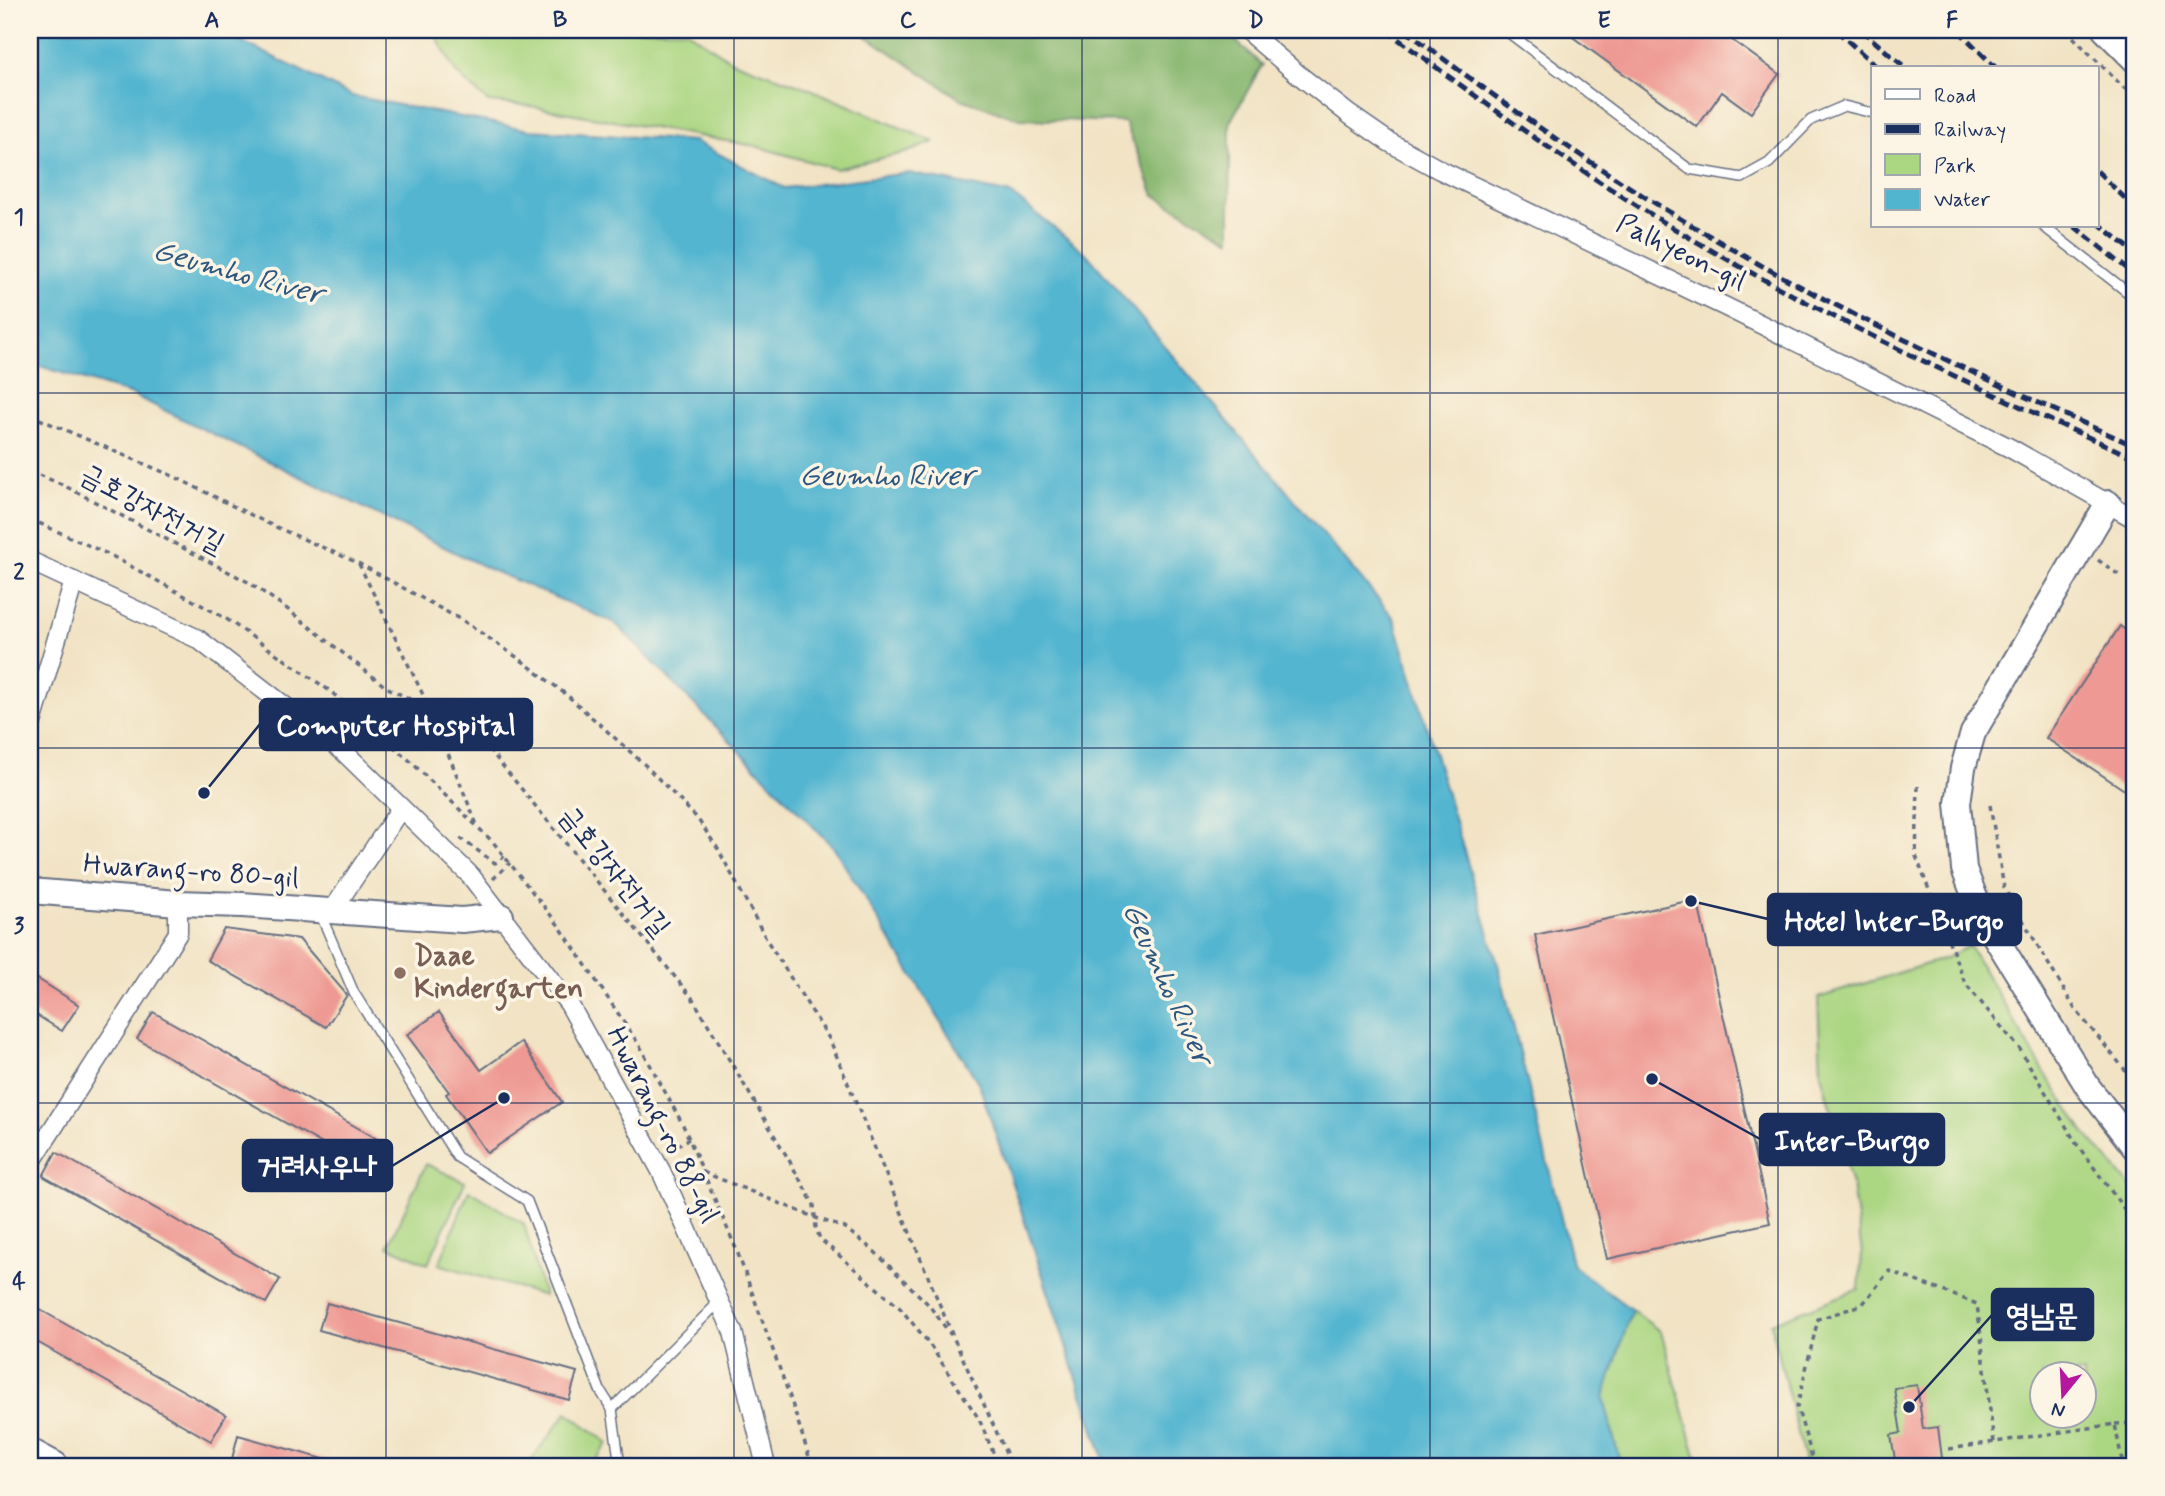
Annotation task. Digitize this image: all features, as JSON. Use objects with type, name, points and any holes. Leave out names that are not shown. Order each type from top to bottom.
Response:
[{"type":"main road","points":[[30,1454],[54,1466]]},
{"type":"street","name":"Palhyeon-gil","points":[[1246,30],[1350,115],[1389,142],[1440,170],[1776,331],[2010,448],[2135,519]]},
{"type":"street","points":[[2105,30],[2135,60]]},
{"type":"street","points":[[2108,503],[1973,733],[1963,768],[1958,803],[1964,869],[1978,903],[1997,940],[2088,1087],[2135,1148]]},
{"type":"street","name":"Hwarang-ro 88-gil","points":[[30,561],[198,639],[344,752],[470,875],[569,1004],[661,1171],[733,1332],[764,1466]]},
{"type":"street","points":[[30,729],[74,581]]},
{"type":"street","points":[[326,911],[401,808]]},
{"type":"street","name":"Hwarang-ro 80-gil","points":[[30,891],[326,911]]},
{"type":"street","points":[[30,1164],[178,933],[178,903]]},
{"type":"street","points":[[326,911],[462,920],[501,916]]},
{"type":"lane","points":[[1505,30],[1689,169],[1742,178],[1769,163],[1811,120],[1844,106],[1871,113]]},
{"type":"lane","points":[[2046,228],[2135,298]]},
{"type":"lane","name":"Hwarang-ro 80-gil","points":[[326,911],[354,993],[457,1157],[527,1201],[600,1390],[612,1409]]},
{"type":"lane","points":[[620,1466],[612,1409],[719,1302]]},
{"type":"path","points":[[2066,30],[2135,99]]},
{"type":"path","points":[[30,415],[175,477],[267,523],[358,563],[465,622],[568,696],[645,765],[697,818],[718,849],[768,942],[830,1041],[954,1339],[1012,1466]]},
{"type":"path","name":"금호강자전거길","points":[[30,471],[63,485],[248,582],[282,605],[386,687],[475,732],[693,999],[814,1205],[820,1239],[900,1308],[928,1342],[979,1419],[999,1466]]},
{"type":"path","points":[[358,563],[430,709],[478,827]]},
{"type":"path","points":[[1918,786],[1916,856],[1965,983],[2019,1048],[2076,1143],[2135,1224]]},
{"type":"path","points":[[1990,806],[2004,888],[2075,1009],[2135,1082]]},
{"type":"path","points":[[703,1172],[845,1228],[874,1251],[928,1304],[954,1339]]},
{"type":"path","points":[[1815,1466],[1797,1407],[1818,1320],[1862,1305],[1889,1271],[1977,1304],[1994,1443]]},
{"type":"path","points":[[1949,1450],[2135,1423]]},
{"type":"path","points":[[2115,1424],[2123,1466]]},
{"type":"path","points":[[1838,1466],[1888,1459]]},
{"type":"green space","points":[[433,30],[686,30],[732,61],[808,88],[934,142],[908,152],[836,169],[755,146],[524,105],[488,102],[456,73]]},
{"type":"green space","points":[[857,30],[1224,30],[1262,65],[1230,122],[1230,240],[1154,195],[1125,122],[1020,119],[961,99]]},
{"type":"green space","points":[[1969,946],[2048,1078],[2084,1132],[2135,1191],[2135,1466],[1806,1466],[1771,1323],[1859,1289],[1862,1253],[1852,1185],[1821,1074],[1818,998],[1946,958]]},
{"type":"green space","points":[[426,1164],[465,1182],[428,1264],[388,1246]]},
{"type":"green space","points":[[469,1190],[524,1224],[544,1296],[439,1264]]},
{"type":"green space","points":[[1632,1310],[1661,1332],[1699,1466],[1621,1466],[1603,1398]]},
{"type":"green space","points":[[567,1412],[608,1443],[591,1466],[527,1466]]},
{"type":"water","name":"Geumho River","points":[[30,30],[219,30],[352,96],[530,130],[694,141],[784,188],[909,173],[1011,194],[1086,253],[1394,618],[1498,964],[1573,1266],[1632,1310],[1604,1398],[1621,1466],[1106,1466],[979,1084],[834,848],[615,623],[489,569],[133,395],[30,363]]},
{"type":"building","points":[[1563,30],[1718,30],[1779,74],[1751,113],[1722,92],[1697,127]]},
{"type":"building","points":[[2120,626],[2135,637],[2135,797],[2046,738]]},
{"type":"building","points":[[1697,899],[1770,1223],[1607,1259],[1535,935]]},
{"type":"building","points":[[224,929],[299,939],[347,995],[326,1027],[207,960]]},
{"type":"building","points":[[30,974],[79,1005],[62,1031],[30,1011]]},
{"type":"building","points":[[153,1012],[381,1141],[365,1168],[137,1039]]},
{"type":"building","points":[[439,1012],[481,1070],[521,1042],[562,1102],[487,1153],[446,1094],[449,1092],[407,1035]]},
{"type":"building","points":[[56,1152],[280,1279],[266,1303],[43,1176]]},
{"type":"building","points":[[327,1303],[577,1372],[569,1400],[319,1330]]},
{"type":"building","points":[[30,1304],[226,1415],[211,1441],[30,1338]]},
{"type":"building","points":[[1917,1385],[1923,1429],[1938,1427],[1943,1466],[1896,1466],[1891,1435],[1901,1433],[1894,1388]]},
{"type":"building","points":[[238,1435],[334,1462],[333,1466],[243,1466],[231,1463]]},
{"type":"railway","points":[[1386,30],[1558,154],[1629,201],[1722,256],[1897,348],[2135,458]]},
{"type":"railway","points":[[1405,30],[1569,148],[1727,246],[1899,337],[2135,446]]},
{"type":"railway","points":[[1836,30],[1876,66]]},
{"type":"railway","points":[[1861,30],[1904,66]]},
{"type":"railway","points":[[1958,30],[1994,66]]},
{"type":"railway","points":[[2098,172],[2135,208]]},
{"type":"railway","points":[[2098,223],[2135,253]]},
{"type":"railway","points":[[2076,228],[2135,275]]},
{"type":"place","name":"Computer Hospital","points":[[204,793]]},
{"type":"place","name":"Hotel Inter-Burgo","points":[[1691,901]]},
{"type":"place","name":"Daae Kindergarten","points":[[400,973]]},
{"type":"place","name":"Inter-Burgo","points":[[1652,1079]]},
{"type":"place","name":"거려사우나","points":[[504,1098]]},
{"type":"place","name":"영남문","points":[[1909,1407]]}]
